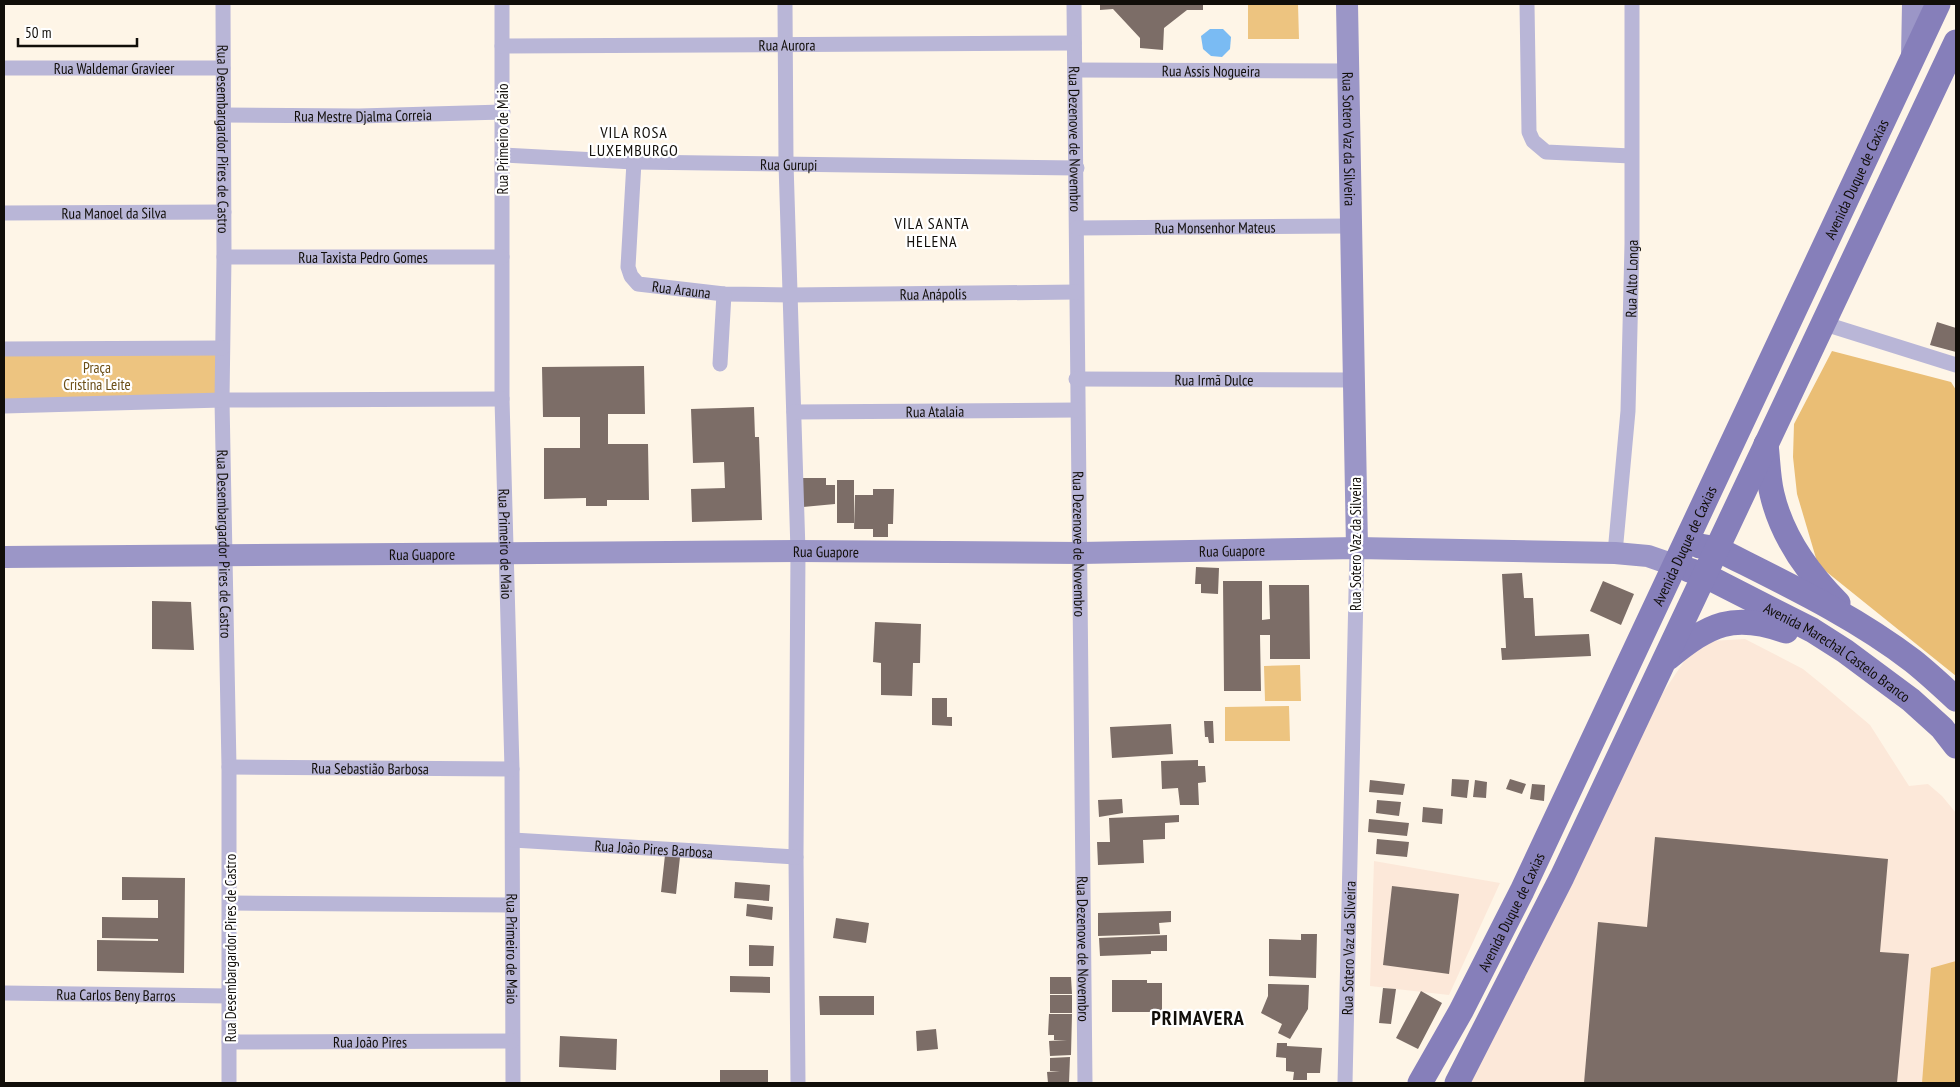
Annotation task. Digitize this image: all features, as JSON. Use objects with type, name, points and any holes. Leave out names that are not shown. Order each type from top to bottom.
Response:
[{"type":"main road","name":"Avenida Duque de Caxias","points":[[1420,1083],[1461,1011],[1522,891],[1938,4]]},
{"type":"main road","name":"Avenida Duque de Caxias","points":[[1457,1083],[1562,877],[1956,42]]},
{"type":"main road","points":[[1766,443],[1771,492],[1779,519],[1790,541],[1807,569],[1861,626]]},
{"type":"main road","name":"Avenida Marechal Castelo Branco","points":[[1686,543],[1717,549],[1807,594],[1861,626],[1913,661],[1956,699]]},
{"type":"main road","name":"Rua Guapore","points":[[1674,566],[1704,575]]},
{"type":"main road","name":"Avenida Marechal Castelo Branco","points":[[1704,575],[1812,630],[1845,651],[1911,700],[1942,728],[1956,746]]},
{"type":"main road","points":[[1662,662],[1695,636],[1730,622],[1750,621],[1769,624],[1845,651]]},
{"type":"street","name":"Rua Desembargardor Pires de Castro","points":[[223,4],[224,257],[222,400],[231,904],[229,1083]]},
{"type":"street","name":"Rua Primeiro de Maio","points":[[502,4],[502,400],[512,769],[513,1083]]},
{"type":"street","points":[[785,4],[786,163],[798,551],[796,858],[798,1083]]},
{"type":"street","name":"Rua Dezenove de Novembro","points":[[1074,4],[1077,228],[1076,379],[1080,553],[1085,1083]]},
{"type":"street","name":"Rua Sotero Vaz da Silveira","points":[[1345,1083],[1356,548],[1347,4]]},
{"type":"street","points":[[1527,4],[1529,132],[1533,142],[1546,152],[1631,156]]},
{"type":"street","name":"Rua Alto Longa","points":[[1615,553],[1628,411],[1632,244],[1632,4]]},
{"type":"street","points":[[1912,60],[1913,4]]},
{"type":"street","name":"Rua Aurora","points":[[502,46],[1074,43]]},
{"type":"street","name":"Rua Waldemar Gravieer","points":[[4,68],[223,68]]},
{"type":"street","name":"Rua Assis Nogueira","points":[[1074,70],[1348,71]]},
{"type":"street","name":"Rua Mestre Djalma Correia","points":[[224,115],[358,116],[503,112]]},
{"type":"street","name":"Rua Gurupi","points":[[503,155],[634,162],[1076,168]]},
{"type":"street","name":"Rua Arauna","points":[[634,162],[628,267],[631,276],[638,284],[648,287],[724,294],[790,295]]},
{"type":"street","name":"Rua Manoel da Silva","points":[[4,213],[224,212]]},
{"type":"street","name":"Rua Monsenhor Mateus","points":[[1077,228],[1351,226]]},
{"type":"street","name":"Rua Taxista Pedro Gomes","points":[[224,257],[502,257]]},
{"type":"street","name":"Rua Anápolis","points":[[790,295],[1076,292]]},
{"type":"street","points":[[720,364],[724,294]]},
{"type":"street","points":[[1822,323],[1956,365]]},
{"type":"street","points":[[4,349],[222,348]]},
{"type":"street","name":"Rua Irmã Dulce","points":[[1076,379],[1352,380]]},
{"type":"street","points":[[4,406],[222,400],[502,400]]},
{"type":"street","name":"Rua Atalaia","points":[[794,412],[1077,410]]},
{"type":"street","name":"Rua Guapore","points":[[1648,556],[1686,543]]},
{"type":"street","name":"Rua Guapore","points":[[4,557],[798,551],[1080,553],[1356,548],[1615,553],[1648,556],[1674,566]]},
{"type":"street","name":"Rua Sebastião Barbosa","points":[[229,767],[512,769]]},
{"type":"street","name":"Rua João Pires Barbosa","points":[[512,840],[796,858]]},
{"type":"street","points":[[231,904],[511,905]]},
{"type":"street","name":"Rua Carlos Beny Barros","points":[[4,993],[229,996]]},
{"type":"street","name":"Rua João Pires","points":[[229,1042],[512,1041]]},
{"type":"shaded area","points":[[1832,351],[1951,382],[1956,390],[1956,676],[1818,565],[1797,494],[1793,457],[1794,424]]},
{"type":"shaded area","points":[[1745,639],[1803,669],[1824,686],[1870,725],[1909,786],[1928,784],[1942,796],[1956,813],[1956,1083],[1468,1083],[1660,697],[1685,660],[1710,641]]},
{"type":"shaded area","points":[[1374,861],[1500,883],[1449,995],[1370,986]]},
{"type":"shaded area","points":[[1956,961],[1956,1083],[1922,1083],[1931,968]]},
{"type":"green space","points":[[1248,4],[1298,4],[1299,39],[1248,39]]},
{"type":"green space","name":"Praça Cristina Leite","points":[[222,348],[222,400],[4,406],[4,349]]},
{"type":"green space","points":[[1300,665],[1301,701],[1265,701],[1264,666]]},
{"type":"green space","points":[[1289,706],[1290,741],[1225,741],[1225,707]]},
{"type":"water","points":[[1210,29],[1223,29],[1231,37],[1230,49],[1222,57],[1211,56],[1203,49],[1201,36]]},
{"type":"building","points":[[1100,4],[1203,4],[1203,10],[1187,10],[1164,28],[1163,50],[1140,48],[1140,38],[1113,9],[1100,10]]},
{"type":"building","points":[[1937,322],[1956,328],[1956,352],[1930,345]]},
{"type":"building","points":[[644,366],[645,414],[608,414],[608,444],[648,444],[649,500],[607,500],[607,506],[586,506],[586,498],[544,499],[544,448],[580,448],[580,417],[543,417],[542,367]]},
{"type":"building","points":[[754,407],[755,437],[759,437],[762,520],[692,522],[691,489],[725,488],[724,462],[693,463],[691,409]]},
{"type":"building","points":[[803,478],[826,478],[826,485],[835,485],[835,504],[803,507]]},
{"type":"building","points":[[837,480],[854,480],[854,523],[837,523]]},
{"type":"building","points":[[873,489],[894,489],[893,524],[888,524],[888,537],[873,537],[873,529],[854,529],[855,495],[873,495]]},
{"type":"building","points":[[1196,567],[1219,568],[1218,594],[1201,593],[1201,584],[1195,584]]},
{"type":"building","points":[[1522,573],[1524,598],[1533,598],[1535,636],[1589,634],[1591,656],[1502,660],[1501,648],[1506,648],[1502,574]]},
{"type":"building","points":[[1223,581],[1262,581],[1262,620],[1270,619],[1269,585],[1309,585],[1310,659],[1270,659],[1270,635],[1260,635],[1261,691],[1224,691]]},
{"type":"building","points":[[1603,581],[1634,594],[1621,625],[1590,611]]},
{"type":"building","points":[[152,601],[191,602],[194,650],[152,649]]},
{"type":"building","points":[[875,622],[921,624],[920,663],[913,663],[912,696],[881,695],[881,663],[873,662]]},
{"type":"building","points":[[932,698],[947,698],[947,717],[952,717],[952,726],[932,725]]},
{"type":"building","points":[[1204,721],[1213,721],[1214,743],[1209,743],[1208,737],[1205,737]]},
{"type":"building","points":[[1171,724],[1173,754],[1112,758],[1110,727]]},
{"type":"building","points":[[1198,760],[1198,766],[1205,766],[1206,782],[1198,783],[1199,805],[1180,805],[1178,788],[1162,789],[1161,761]]},
{"type":"building","points":[[1452,779],[1469,780],[1467,798],[1451,796]]},
{"type":"building","points":[[1510,779],[1526,784],[1522,794],[1506,789]]},
{"type":"building","points":[[1370,780],[1405,784],[1403,795],[1369,792]]},
{"type":"building","points":[[1475,780],[1487,782],[1486,798],[1473,797]]},
{"type":"building","points":[[1532,784],[1545,785],[1544,801],[1530,799]]},
{"type":"building","points":[[1122,799],[1123,813],[1099,817],[1098,800]]},
{"type":"building","points":[[1377,800],[1401,802],[1399,816],[1376,813]]},
{"type":"building","points":[[1423,807],[1443,809],[1442,824],[1422,822]]},
{"type":"building","points":[[1179,815],[1179,822],[1165,823],[1165,839],[1143,840],[1144,863],[1098,865],[1097,842],[1110,842],[1109,818]]},
{"type":"building","points":[[1369,819],[1409,823],[1407,836],[1368,832]]},
{"type":"building","points":[[1655,837],[1888,859],[1880,952],[1909,954],[1897,1083],[1584,1083],[1598,922],[1647,927]]},
{"type":"building","points":[[1377,839],[1409,842],[1407,857],[1376,854]]},
{"type":"building","points":[[665,855],[680,857],[676,894],[661,892]]},
{"type":"building","points":[[122,877],[185,878],[184,973],[97,971],[97,940],[158,941],[158,939],[102,938],[102,917],[158,918],[158,900],[122,900]]},
{"type":"building","points":[[735,882],[770,885],[769,901],[734,898]]},
{"type":"building","points":[[1392,886],[1459,894],[1449,974],[1383,965]]},
{"type":"building","points":[[747,904],[773,907],[772,920],[746,916]]},
{"type":"building","points":[[1171,911],[1171,922],[1159,923],[1160,934],[1098,936],[1098,913]]},
{"type":"building","points":[[836,918],[869,923],[866,943],[833,938]]},
{"type":"building","points":[[1301,934],[1317,934],[1316,978],[1269,976],[1269,939],[1301,940]]},
{"type":"building","points":[[1167,935],[1167,951],[1151,951],[1151,954],[1100,956],[1099,938]]},
{"type":"building","points":[[749,945],[774,946],[773,966],[749,966]]},
{"type":"building","points":[[730,976],[770,977],[770,993],[730,992]]},
{"type":"building","points":[[1050,977],[1071,977],[1072,994],[1050,994]]},
{"type":"building","points":[[1112,980],[1147,980],[1147,983],[1162,983],[1162,1012],[1112,1012]]},
{"type":"building","points":[[1268,984],[1309,985],[1308,1009],[1290,1039],[1278,1033],[1282,1024],[1261,1013],[1268,996]]},
{"type":"building","points":[[1383,988],[1396,989],[1391,1024],[1379,1023]]},
{"type":"building","points":[[1421,991],[1442,1003],[1418,1049],[1396,1038]]},
{"type":"building","points":[[1050,995],[1072,995],[1072,1013],[1050,1013]]},
{"type":"building","points":[[819,996],[874,996],[874,1015],[820,1015]]},
{"type":"building","points":[[1049,1014],[1072,1014],[1071,1055],[1050,1056],[1049,1041],[1067,1040],[1054,1040],[1054,1035],[1048,1035]]},
{"type":"building","points":[[936,1029],[938,1049],[917,1051],[916,1031]]},
{"type":"building","points":[[560,1036],[617,1039],[616,1070],[559,1067]]},
{"type":"building","points":[[1277,1043],[1287,1043],[1287,1046],[1322,1048],[1320,1073],[1307,1073],[1307,1080],[1293,1080],[1294,1072],[1286,1071],[1286,1058],[1276,1057]]},
{"type":"building","points":[[1070,1057],[1069,1083],[1048,1083],[1047,1072],[1060,1071],[1050,1071],[1050,1058]]},
{"type":"building","points":[[720,1070],[768,1070],[768,1083],[720,1083]]},
{"type":"district","name":"VILA ROSA LUXEMBURGO","points":[[634,141]]},
{"type":"district","name":"VILA SANTA HELENA","points":[[932,232]]},
{"type":"district","name":"PRIMAVERA","points":[[1198,1018]]}]
